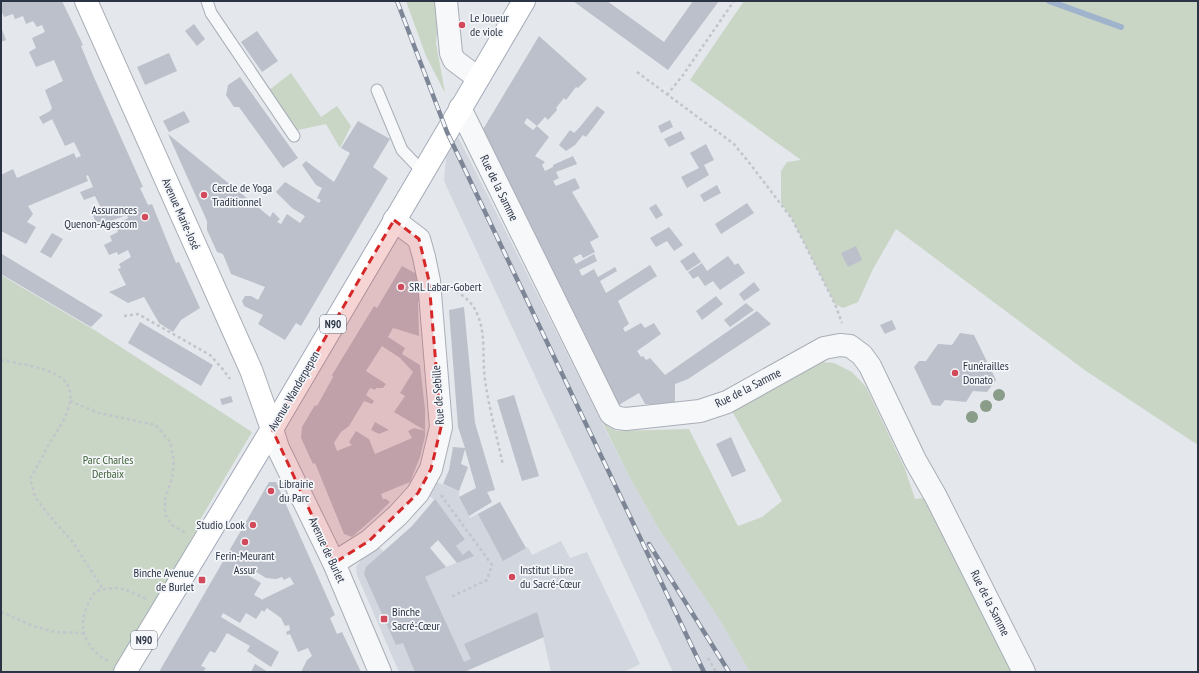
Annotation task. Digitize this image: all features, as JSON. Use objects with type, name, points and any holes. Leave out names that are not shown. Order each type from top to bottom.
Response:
[{"type":"main road","name":"Avenue Marie-José","points":[[86,1],[251,370],[272,429]]},
{"type":"main road","name":"N90","points":[[460,108],[524,1]]},
{"type":"main road","name":"Avenue Wanderpepen","points":[[125,672],[162,608],[272,429],[460,108]]},
{"type":"street","points":[[446,1],[451,53],[454,60],[478,78]]},
{"type":"street","name":"Rue de la Samme","points":[[460,108],[611,414],[618,418],[626,419],[700,411],[727,402],[824,348],[840,345],[850,346],[862,355],[874,373],[915,460],[936,497],[1024,672]]},
{"type":"street","name":"Rue de Sebille","points":[[334,563],[369,541],[398,515],[418,493],[436,455],[441,427],[429,281],[419,239],[394,220]]},
{"type":"street","name":"Avenue de Burlet","points":[[272,429],[278,448],[334,563],[380,672]]},
{"type":"lane","points":[[208,1],[211,13],[294,136]]},
{"type":"lane","points":[[377,90],[402,150],[422,172]]},
{"type":"path","points":[[667,95],[683,75],[734,1]]},
{"type":"path","points":[[637,72],[734,144],[773,192],[792,219],[816,265],[835,304],[850,346]]},
{"type":"path","points":[[429,281],[450,287],[464,296],[473,305],[479,317],[485,379],[503,465]]},
{"type":"path","points":[[124,316],[138,314],[210,355],[230,379]]},
{"type":"path","points":[[1,360],[57,375],[66,382],[71,392],[69,411],[30,479],[35,497],[47,514],[72,541],[102,589]]},
{"type":"path","points":[[70,401],[99,413],[156,425],[170,442],[174,461],[172,478],[165,499],[165,514],[172,525],[202,542]]},
{"type":"path","points":[[423,485],[443,496],[492,565],[487,580],[451,597]]},
{"type":"path","points":[[125,672],[99,656],[84,633],[82,627],[84,613],[89,601],[96,591],[113,587],[123,588],[162,608]]},
{"type":"path","points":[[1,612],[33,626],[55,632],[84,633]]},
{"type":"path","points":[[708,658],[716,672]]},
{"type":"highlighted area","points":[[394,220],[419,239],[429,281],[441,427],[431,469],[418,493],[369,541],[334,563],[272,429]]},
{"type":"shaded area","points":[[458,137],[629,476],[660,531],[718,617],[750,672],[673,672],[444,181],[446,157]]},
{"type":"shaded area","name":"Institut Libre du Sacré-Cœur","points":[[436,482],[459,491],[459,498],[470,518],[500,502],[525,548],[528,547],[532,555],[561,541],[570,558],[587,552],[640,664],[624,672],[551,672],[543,637],[464,672],[399,672],[357,575],[356,567],[362,559],[378,546],[384,552],[436,571],[466,559],[456,546],[465,538],[435,500],[429,496]]},
{"type":"green space","points":[[406,1],[440,1],[436,43],[445,93],[426,56]]},
{"type":"green space","points":[[744,1],[1198,1],[1198,445],[1086,371],[896,229],[873,269],[858,302],[843,308],[835,304],[792,219],[781,203],[781,171],[787,162],[801,160],[690,80]]},
{"type":"green space","points":[[291,73],[321,117],[337,106],[351,126],[340,148],[326,124],[298,130],[268,91]]},
{"type":"green space","name":"Parc Charles Derbaix","points":[[1,275],[96,331],[252,432],[197,525],[196,531],[115,672],[1,672]]},
{"type":"green space","points":[[821,362],[834,363],[852,372],[866,387],[905,469],[915,499],[936,497],[1022,672],[750,672],[718,617],[660,531],[629,476],[601,419],[610,428],[617,431],[689,429],[738,526],[762,517],[782,501],[732,411]]},
{"type":"building","points":[[1,1],[62,1],[83,45],[81,46],[93,75],[143,187],[140,188],[148,205],[152,204],[176,263],[179,262],[200,308],[181,320],[173,332],[159,323],[144,297],[128,303],[109,292],[126,285],[118,269],[121,268],[119,264],[131,257],[128,250],[118,255],[117,252],[109,255],[104,245],[112,241],[110,236],[118,232],[115,225],[128,218],[127,215],[97,226],[92,212],[98,210],[100,206],[95,196],[84,200],[80,192],[93,187],[88,175],[86,176],[88,181],[28,206],[33,214],[27,222],[36,227],[26,244],[1,231],[1,175],[13,169],[17,178],[74,153],[76,158],[81,156],[74,142],[65,146],[52,119],[43,124],[39,117],[50,111],[52,108],[45,90],[63,81],[54,60],[36,67],[29,52],[36,48],[32,38],[45,32],[42,25],[37,27],[33,21],[26,24],[23,16],[15,19],[13,14],[4,17],[1,10]]},
{"type":"building","points":[[573,1],[607,1],[664,42],[693,1],[719,1],[668,70]]},
{"type":"building","points":[[194,24],[205,39],[197,46],[185,31]]},
{"type":"building","points":[[1,27],[6,40],[1,42]]},
{"type":"building","points":[[257,31],[278,61],[262,72],[241,42]]},
{"type":"building","points":[[539,36],[587,79],[578,88],[576,87],[566,100],[564,98],[556,108],[557,110],[548,120],[545,117],[537,126],[549,137],[535,156],[545,162],[542,165],[545,171],[553,167],[553,165],[573,156],[577,164],[556,172],[559,178],[553,181],[556,186],[575,178],[580,188],[572,192],[599,237],[590,242],[595,252],[583,258],[581,254],[573,258],[576,264],[594,254],[597,261],[579,270],[582,276],[594,269],[598,277],[615,267],[617,271],[600,281],[606,293],[650,265],[657,276],[618,301],[629,324],[623,328],[625,332],[641,323],[645,328],[654,323],[661,334],[637,351],[641,357],[643,356],[646,360],[650,358],[665,375],[757,311],[771,324],[688,379],[675,384],[675,405],[645,404],[639,393],[617,406],[482,131]],"holes":[[[527,118],[537,126],[533,130],[524,123]]]},
{"type":"building","points":[[169,53],[177,71],[145,85],[137,67]]},
{"type":"building","points":[[240,77],[298,158],[283,168],[239,107],[234,107],[226,95],[228,85]]},
{"type":"building","points":[[597,106],[605,112],[586,137],[583,135],[575,145],[566,151],[559,145],[570,130],[574,133]]},
{"type":"building","points":[[184,111],[190,122],[169,132],[163,121]]},
{"type":"building","points":[[670,120],[673,127],[661,133],[658,126]]},
{"type":"building","points":[[358,121],[390,139],[373,167],[388,178],[301,326],[296,323],[285,340],[258,324],[263,315],[244,306],[242,301],[245,296],[251,296],[258,300],[265,287],[231,274],[223,254],[217,252],[207,230],[207,221],[168,134],[270,217],[273,212],[280,219],[277,222],[281,224],[287,214],[300,223],[305,216],[292,208],[276,192],[285,182],[319,203],[321,200],[317,198],[322,188],[316,185],[302,165],[306,161],[334,182],[350,153],[341,148]]},
{"type":"building","points":[[681,131],[685,139],[669,147],[664,139]]},
{"type":"building","points":[[706,144],[714,160],[704,165],[709,175],[687,188],[681,177],[699,168],[690,153]]},
{"type":"building","points":[[717,185],[721,193],[704,202],[700,195]]},
{"type":"building","points":[[747,203],[754,213],[721,234],[715,224]]},
{"type":"building","points":[[656,204],[663,215],[656,219],[649,208]]},
{"type":"building","points":[[669,227],[683,245],[674,251],[667,241],[656,247],[650,238]]},
{"type":"building","points":[[52,233],[63,239],[51,258],[40,252]]},
{"type":"building","points":[[856,246],[862,260],[848,267],[841,253]]},
{"type":"building","points":[[694,252],[701,262],[687,271],[680,261]]},
{"type":"building","points":[[2,254],[103,315],[91,327],[1,274]]},
{"type":"building","points":[[728,256],[735,265],[738,263],[745,273],[720,290],[713,281],[705,286],[698,276],[693,279],[688,272],[702,263],[707,271]]},
{"type":"building","points":[[402,266],[424,278],[423,293],[418,302],[419,336],[393,328],[388,337],[405,348],[402,354],[420,365],[425,409],[425,430],[394,412],[405,396],[400,393],[413,372],[400,358],[382,346],[366,371],[386,384],[383,388],[376,388],[375,390],[370,388],[366,395],[374,401],[372,404],[364,401],[349,426],[341,432],[334,443],[337,451],[352,445],[349,442],[356,431],[369,439],[375,454],[412,438],[408,431],[414,428],[425,431],[425,436],[420,457],[410,482],[381,494],[383,499],[390,502],[352,537],[344,534],[315,463],[313,464],[301,438],[302,427],[315,405],[317,406],[333,377],[332,375],[374,306],[377,308]]},
{"type":"building","points":[[754,282],[760,290],[744,301],[739,294]]},
{"type":"building","points":[[716,296],[723,304],[702,320],[696,311]]},
{"type":"building","points":[[746,303],[754,310],[730,327],[724,320]]},
{"type":"building","points":[[464,307],[475,423],[495,490],[487,492],[492,502],[469,516],[459,497],[476,488],[465,449],[461,464],[468,467],[459,491],[443,484],[449,470],[453,447],[465,448],[458,427],[449,310]]},
{"type":"building","points":[[892,320],[896,329],[885,334],[880,325]]},
{"type":"building","points":[[140,322],[213,365],[201,386],[128,343]]},
{"type":"building","name":"Funérailles Donato","points":[[960,333],[974,335],[996,380],[987,392],[973,391],[966,402],[945,400],[940,406],[932,405],[914,367],[919,361],[926,361],[938,344],[952,345]]},
{"type":"building","points":[[514,395],[539,476],[522,481],[497,400]]},
{"type":"building","points":[[231,396],[233,402],[222,405],[220,399]]},
{"type":"building","points":[[375,422],[389,430],[379,434],[371,430]]},
{"type":"building","points":[[731,437],[746,471],[732,477],[716,444]]},
{"type":"building","points":[[269,482],[276,482],[335,615],[330,618],[337,634],[342,632],[361,672],[301,672],[307,660],[312,656],[308,648],[298,652],[290,634],[287,635],[286,632],[290,630],[289,625],[285,626],[281,618],[267,608],[264,612],[262,610],[256,619],[246,613],[240,623],[223,613],[221,617],[279,652],[271,667],[247,651],[250,646],[227,633],[215,653],[210,651],[201,666],[206,668],[203,672],[159,672]],"holes":[[[250,568],[266,578],[276,579],[282,577],[284,580],[290,577],[294,584],[263,600],[254,595],[261,583],[246,574]]]},
{"type":"building","points":[[435,499],[465,539],[456,546],[463,555],[469,550],[474,556],[457,563],[438,540],[430,548],[446,567],[425,577],[464,662],[471,659],[464,644],[537,612],[544,637],[464,672],[415,672],[403,643],[396,645],[364,574],[366,567],[412,526]]},
{"type":"building","points":[[500,502],[526,548],[503,561],[478,514]]},
{"type":"building","points":[[255,664],[268,672],[251,672]]},
{"type":"waterway","points":[[1049,1],[1121,27]]},
{"type":"railway","points":[[397,1],[447,132],[704,672]]},
{"type":"railway","points":[[649,544],[729,672]]},
{"type":"place","name":"Le Joueur de viole","points":[[462,25]]},
{"type":"place","name":"Cercle de Yoga Traditionnel","points":[[204,195]]},
{"type":"place","name":"Assurances Quenon-Agescom","points":[[145,217]]},
{"type":"place","name":"SRL Labar-Gobert","points":[[401,287]]},
{"type":"place","name":"Funérailles Donato","points":[[955,373]]},
{"type":"place","name":"Librairie du Parc","points":[[271,491]]},
{"type":"place","name":"Studio Look","points":[[253,525]]},
{"type":"place","name":"Ferin-Meurant Assur","points":[[245,542]]},
{"type":"place","name":"Institut Libre du Sacré-Cœur","points":[[512,577]]},
{"type":"place","name":"Binche Avenue de Burlet","points":[[202,580]]},
{"type":"place","name":"Binche Sacré-Cœur","points":[[384,619]]}]
